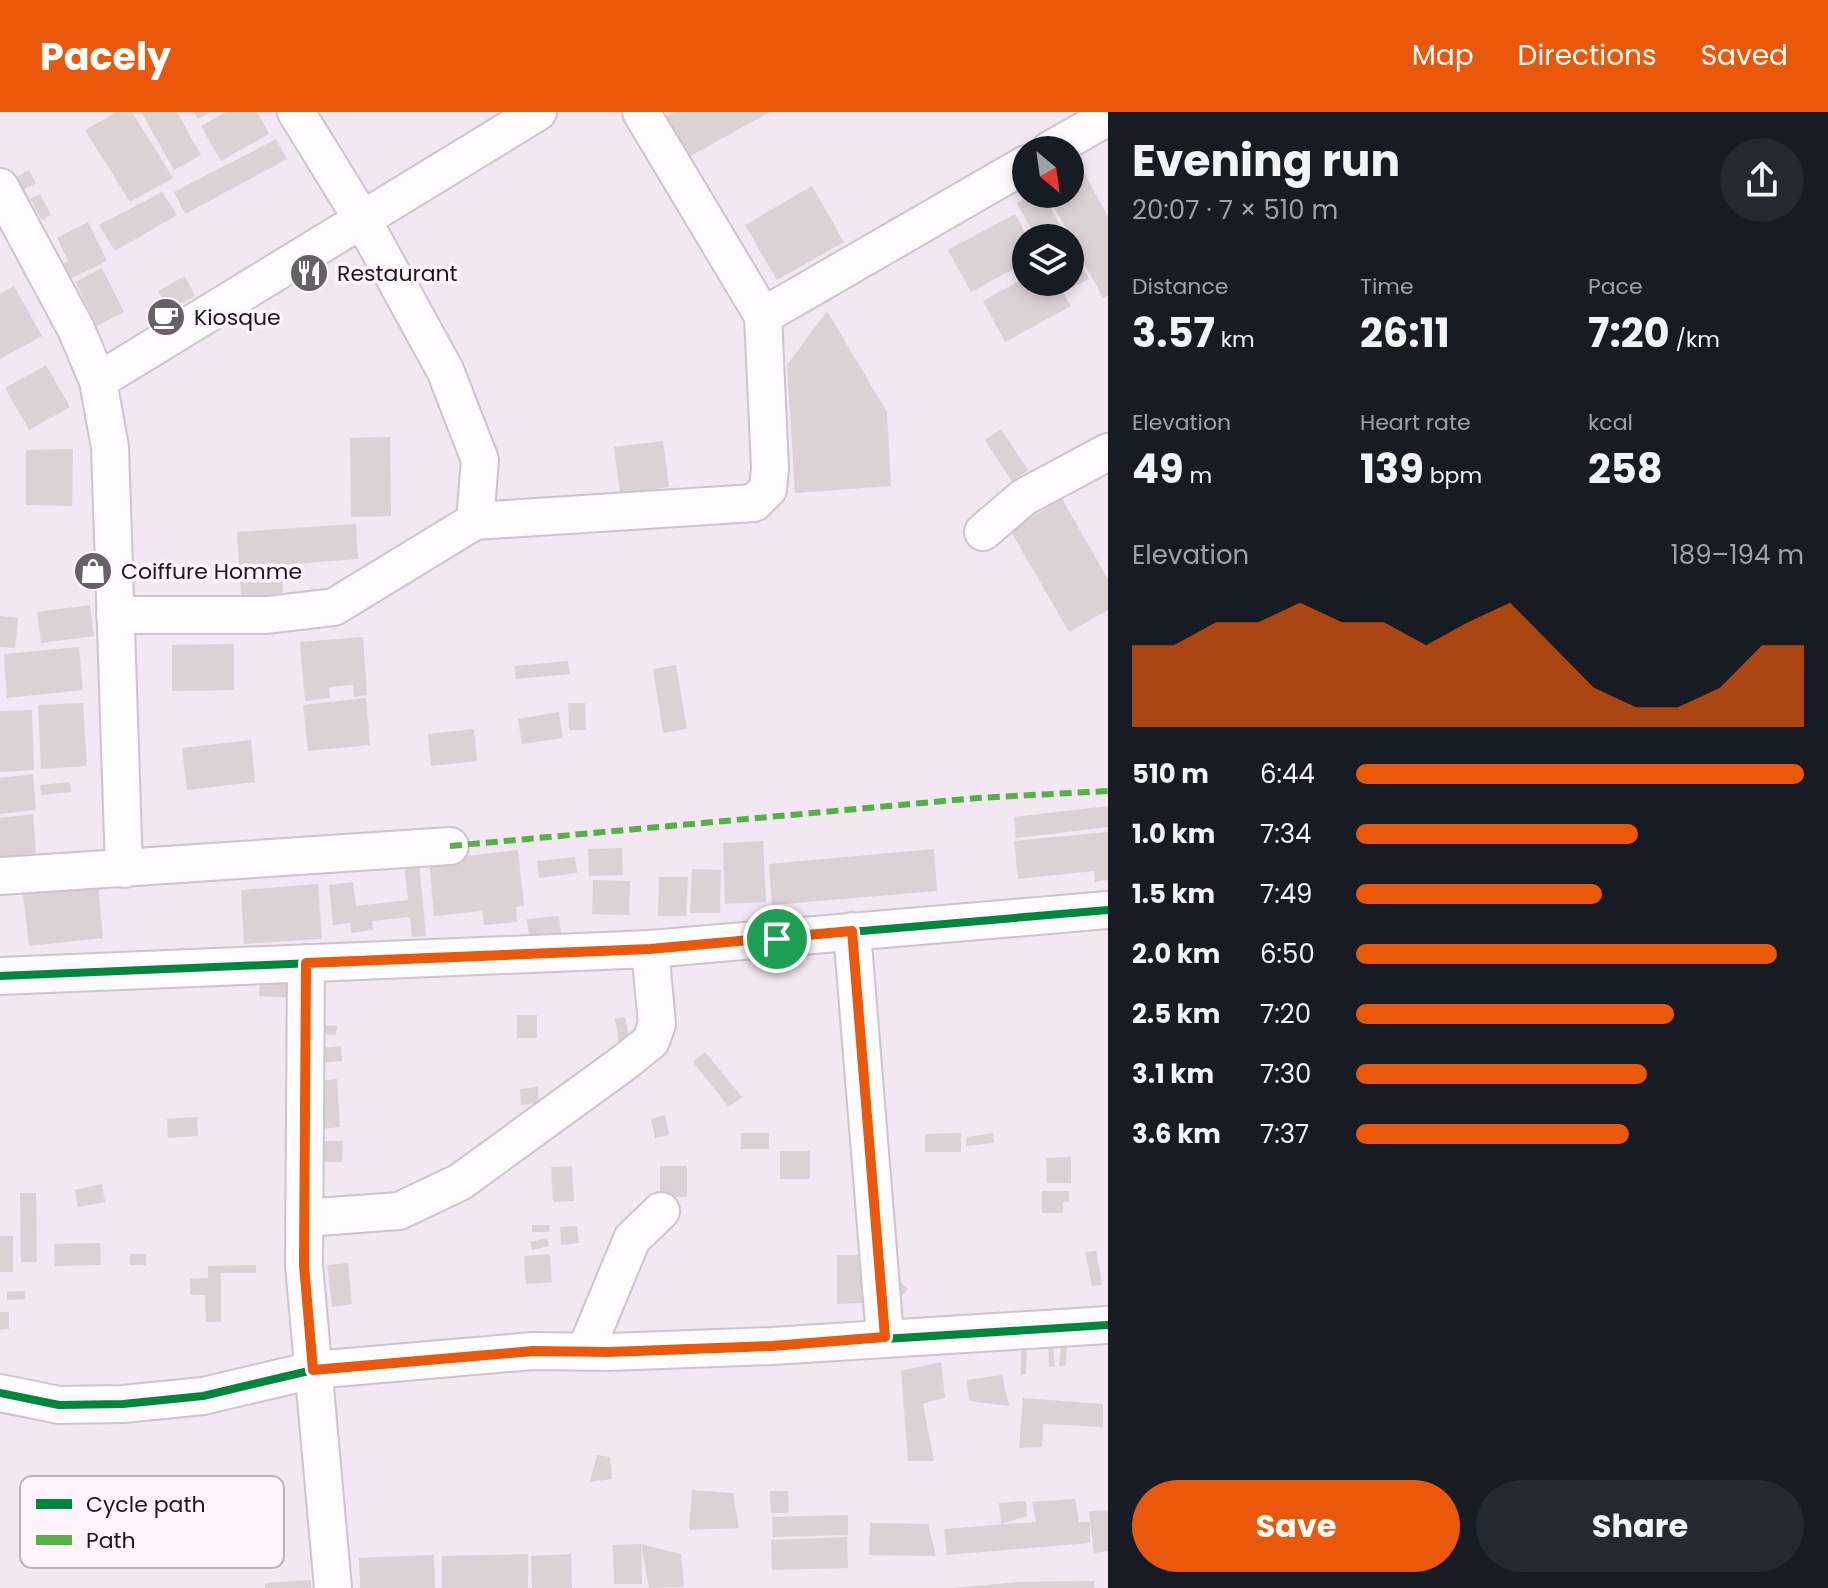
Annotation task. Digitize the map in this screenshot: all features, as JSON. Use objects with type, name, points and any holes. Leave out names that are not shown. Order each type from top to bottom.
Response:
[{"type":"street","points":[[296,112],[362,219],[445,370],[480,460],[475,521]]},
{"type":"street","points":[[98,381],[538,112]]},
{"type":"street","points":[[115,615],[267,615],[334,607],[475,521],[754,503],[768,489],[770,468],[763,316],[641,112]]},
{"type":"street","points":[[1075,136],[1108,117]]},
{"type":"street","points":[[763,316],[1012,172]]},
{"type":"street","points":[[0,187],[76,329],[98,381],[110,447],[124,869]]},
{"type":"street","points":[[983,532],[1024,497],[1108,452]]},
{"type":"street","points":[[0,876],[450,846]]},
{"type":"street","points":[[0,976],[650,949],[1108,910]]},
{"type":"street","points":[[852,931],[885,1337]]},
{"type":"street","points":[[304,1218],[399,1211],[460,1182],[625,1062],[651,1041],[657,1024],[650,949]]},
{"type":"street","points":[[306,963],[304,1265],[333,1588]]},
{"type":"street","points":[[585,1352],[632,1239],[661,1211]]},
{"type":"street","points":[[0,1393],[59,1405],[123,1404],[203,1396],[313,1370],[533,1351],[772,1346],[1108,1325]]},
{"type":"building","points":[[117,112],[132,112],[173,178],[130,202],[85,130]]},
{"type":"building","points":[[141,112],[177,112],[201,155],[174,170]]},
{"type":"building","points":[[194,112],[211,112],[198,119]]},
{"type":"building","points":[[226,112],[257,112],[269,134],[221,161],[201,126]]},
{"type":"building","points":[[674,112],[770,112],[685,159],[663,118]]},
{"type":"building","points":[[276,139],[287,159],[185,214],[174,192]]},
{"type":"building","points":[[29,170],[36,183],[23,190],[16,177]]},
{"type":"building","points":[[1084,172],[1108,217],[1108,295],[1103,298],[1084,263],[1084,224],[1063,224],[1055,208],[1084,208]]},
{"type":"building","points":[[812,186],[844,242],[777,280],[745,225]]},
{"type":"building","points":[[162,192],[177,215],[115,251],[99,225]]},
{"type":"building","points":[[40,194],[51,215],[42,220],[30,199]]},
{"type":"building","points":[[1020,208],[1051,208],[1059,224],[1028,224]]},
{"type":"building","points":[[1015,214],[1020,224],[1012,224],[1012,270],[971,292],[948,250]]},
{"type":"building","points":[[88,222],[107,261],[68,280],[60,265],[68,261],[57,238]]},
{"type":"building","points":[[102,268],[124,312],[97,326],[75,282]]},
{"type":"building","points":[[185,276],[195,296],[169,310],[158,291]]},
{"type":"building","points":[[1012,285],[1012,296],[1065,296],[1071,306],[1005,342],[983,301]]},
{"type":"building","points":[[14,286],[42,336],[0,359],[0,294]]},
{"type":"building","points":[[827,311],[887,412],[891,486],[795,493],[787,365]]},
{"type":"building","points":[[46,365],[70,407],[29,430],[5,388]]},
{"type":"building","points":[[1001,429],[1028,470],[1012,481],[985,440]]},
{"type":"building","points":[[390,437],[391,516],[351,517],[350,438]]},
{"type":"building","points":[[663,441],[669,487],[620,494],[614,447]]},
{"type":"building","points":[[73,449],[72,506],[26,505],[26,450]]},
{"type":"building","points":[[1062,499],[1108,579],[1108,610],[1069,632],[1010,530]]},
{"type":"building","points":[[356,524],[358,559],[281,565],[284,608],[242,611],[237,532]]},
{"type":"building","points":[[90,605],[94,636],[41,643],[37,612]]},
{"type":"building","points":[[0,616],[18,618],[15,648],[0,647]]},
{"type":"building","points":[[363,637],[367,695],[354,697],[353,685],[329,687],[330,698],[305,701],[300,642]]},
{"type":"building","points":[[234,644],[234,690],[172,691],[172,645]]},
{"type":"building","points":[[79,647],[83,690],[7,698],[4,654]]},
{"type":"building","points":[[568,661],[570,674],[516,679],[514,666]]},
{"type":"building","points":[[676,665],[687,729],[663,733],[653,669]]},
{"type":"building","points":[[366,698],[370,745],[308,751],[303,705]]},
{"type":"building","points":[[83,703],[87,766],[41,769],[38,705]]},
{"type":"building","points":[[568,703],[585,703],[586,730],[569,730]]},
{"type":"building","points":[[32,710],[34,770],[0,772],[0,711]]},
{"type":"building","points":[[559,712],[563,738],[522,744],[518,719]]},
{"type":"building","points":[[474,729],[477,761],[431,766],[428,734]]},
{"type":"building","points":[[251,740],[255,782],[187,790],[182,748]]},
{"type":"building","points":[[33,774],[36,810],[0,814],[0,778]]},
{"type":"building","points":[[70,782],[71,792],[41,795],[40,785]]},
{"type":"building","points":[[1108,806],[1108,827],[1016,838],[1014,817]]},
{"type":"building","points":[[33,814],[36,853],[0,857],[0,818]]},
{"type":"building","points":[[1108,832],[1108,880],[1095,882],[1094,871],[1018,879],[1014,841]]},
{"type":"building","points":[[763,841],[766,902],[725,904],[723,843]]},
{"type":"building","points":[[622,848],[623,875],[589,876],[588,849]]},
{"type":"building","points":[[934,849],[937,891],[772,905],[769,864]]},
{"type":"building","points":[[518,850],[524,906],[516,907],[517,922],[484,925],[482,911],[434,916],[429,860]]},
{"type":"building","points":[[575,857],[577,873],[539,878],[537,861]]},
{"type":"building","points":[[419,862],[426,936],[412,937],[410,917],[372,921],[373,930],[351,933],[350,923],[333,925],[329,885],[353,882],[356,906],[408,900],[404,863]]},
{"type":"building","points":[[692,869],[721,870],[720,913],[690,913]]},
{"type":"building","points":[[659,877],[688,877],[686,916],[658,916]]},
{"type":"building","points":[[593,880],[630,881],[629,915],[592,914]]},
{"type":"building","points":[[318,884],[322,939],[244,944],[241,890]]},
{"type":"building","points":[[98,885],[103,938],[29,946],[23,893]]},
{"type":"building","points":[[559,916],[561,933],[529,936],[527,919]]},
{"type":"building","points":[[260,979],[292,981],[291,998],[259,996]]},
{"type":"building","points":[[517,1015],[537,1015],[537,1038],[517,1038]]},
{"type":"building","points":[[625,1017],[631,1048],[620,1050],[615,1019]]},
{"type":"building","points":[[319,1025],[337,1026],[336,1035],[318,1034]]},
{"type":"building","points":[[341,1046],[342,1061],[321,1063],[319,1048]]},
{"type":"building","points":[[705,1052],[742,1097],[729,1107],[693,1062]]},
{"type":"building","points":[[337,1079],[340,1127],[322,1129],[319,1081]]},
{"type":"building","points":[[538,1087],[539,1103],[521,1105],[520,1089]]},
{"type":"building","points":[[665,1115],[669,1135],[655,1138],[651,1119]]},
{"type":"building","points":[[197,1117],[198,1136],[168,1138],[167,1119]]},
{"type":"building","points":[[741,1133],[769,1133],[769,1149],[741,1149]]},
{"type":"building","points":[[961,1133],[961,1152],[925,1152],[925,1134]]},
{"type":"building","points":[[993,1133],[994,1143],[966,1146],[967,1137]]},
{"type":"building","points":[[320,1141],[343,1141],[342,1162],[320,1162]]},
{"type":"building","points":[[780,1151],[810,1151],[810,1179],[780,1179]]},
{"type":"building","points":[[1071,1157],[1071,1183],[1047,1183],[1046,1158]]},
{"type":"building","points":[[572,1166],[574,1201],[553,1202],[551,1167]]},
{"type":"building","points":[[660,1166],[687,1166],[687,1197],[660,1197]]},
{"type":"building","points":[[102,1184],[105,1202],[78,1207],[75,1190]]},
{"type":"building","points":[[1042,1191],[1069,1191],[1069,1202],[1063,1202],[1063,1213],[1042,1213]]},
{"type":"building","points":[[20,1193],[36,1193],[37,1262],[21,1262]]},
{"type":"building","points":[[532,1225],[550,1225],[549,1232],[532,1232]]},
{"type":"building","points":[[577,1226],[579,1243],[561,1245],[560,1227]]},
{"type":"building","points":[[0,1236],[13,1236],[13,1272],[0,1272]]},
{"type":"building","points":[[547,1238],[549,1246],[532,1250],[530,1242]]},
{"type":"building","points":[[100,1243],[101,1265],[55,1266],[54,1244]]},
{"type":"building","points":[[1096,1251],[1102,1285],[1092,1286],[1085,1252]]},
{"type":"building","points":[[130,1254],[146,1254],[146,1265],[130,1265]]},
{"type":"building","points":[[550,1254],[552,1282],[526,1284],[524,1256]]},
{"type":"building","points":[[837,1255],[864,1255],[864,1303],[837,1304]]},
{"type":"building","points":[[348,1263],[352,1304],[332,1307],[327,1265]]},
{"type":"building","points":[[256,1265],[256,1273],[221,1273],[221,1322],[206,1322],[205,1295],[190,1295],[190,1279],[208,1278],[208,1266]]},
{"type":"building","points":[[896,1278],[908,1289],[900,1298],[890,1290]]},
{"type":"building","points":[[25,1291],[25,1299],[7,1300],[7,1292]]},
{"type":"building","points":[[0,1312],[9,1312],[9,1329],[0,1330]]},
{"type":"building","points":[[1067,1344],[1066,1365],[1059,1366],[1061,1345]]},
{"type":"building","points":[[1048,1346],[1053,1346],[1055,1367],[1049,1366]]},
{"type":"building","points":[[1027,1349],[1026,1374],[1021,1375],[1021,1352]]},
{"type":"building","points":[[941,1362],[945,1397],[923,1404],[934,1461],[908,1461],[901,1371]]},
{"type":"building","points":[[1002,1375],[1009,1406],[969,1401],[967,1380]]},
{"type":"building","points":[[1023,1398],[1103,1404],[1103,1427],[1043,1424],[1042,1447],[1019,1448]]},
{"type":"building","points":[[597,1455],[610,1457],[612,1479],[590,1482]]},
{"type":"building","points":[[692,1490],[733,1493],[739,1528],[689,1530]]},
{"type":"building","points":[[770,1491],[788,1491],[789,1513],[771,1513]]},
{"type":"building","points":[[1075,1499],[1079,1522],[1090,1522],[1090,1543],[947,1555],[944,1529],[1036,1522],[1032,1502]]},
{"type":"building","points":[[1026,1501],[1027,1516],[1001,1524],[999,1503]]},
{"type":"building","points":[[1108,1510],[1108,1551],[1094,1553],[1089,1511]]},
{"type":"building","points":[[848,1515],[848,1535],[773,1537],[772,1517]]},
{"type":"building","points":[[870,1523],[928,1524],[936,1556],[869,1555]]},
{"type":"building","points":[[847,1537],[848,1568],[772,1570],[771,1540]]},
{"type":"building","points":[[641,1544],[681,1554],[684,1587],[649,1588]]},
{"type":"building","points":[[641,1544],[642,1584],[614,1584],[613,1545]]},
{"type":"building","points":[[528,1554],[528,1588],[442,1588],[442,1556]]},
{"type":"building","points":[[571,1554],[572,1588],[532,1588],[531,1556]]},
{"type":"building","points":[[434,1555],[435,1588],[360,1588],[359,1558]]},
{"type":"building","points":[[311,1580],[311,1588],[265,1588],[265,1583]]},
{"type":"building","points":[[1094,1581],[1094,1588],[952,1588],[1019,1582]]},
{"type":"marked path","points":[[450,846],[977,798],[1108,791]]},
{"type":"cycle path","points":[[0,976],[650,949],[1108,910]]},
{"type":"cycle path","points":[[0,1393],[59,1405],[123,1404],[203,1396],[313,1370],[533,1351],[609,1352],[772,1346],[1108,1325]]},
{"type":"place","name":"Restaurant","points":[[309,273]]},
{"type":"place","name":"Kiosque","points":[[166,317]]},
{"type":"place","name":"Coiffure Homme","points":[[93,571]]},
{"type":"route","points":[[852,931],[885,1337],[772,1346],[609,1352],[533,1351],[313,1370],[304,1265],[306,963],[545,955],[777,939],[852,931]]}]
